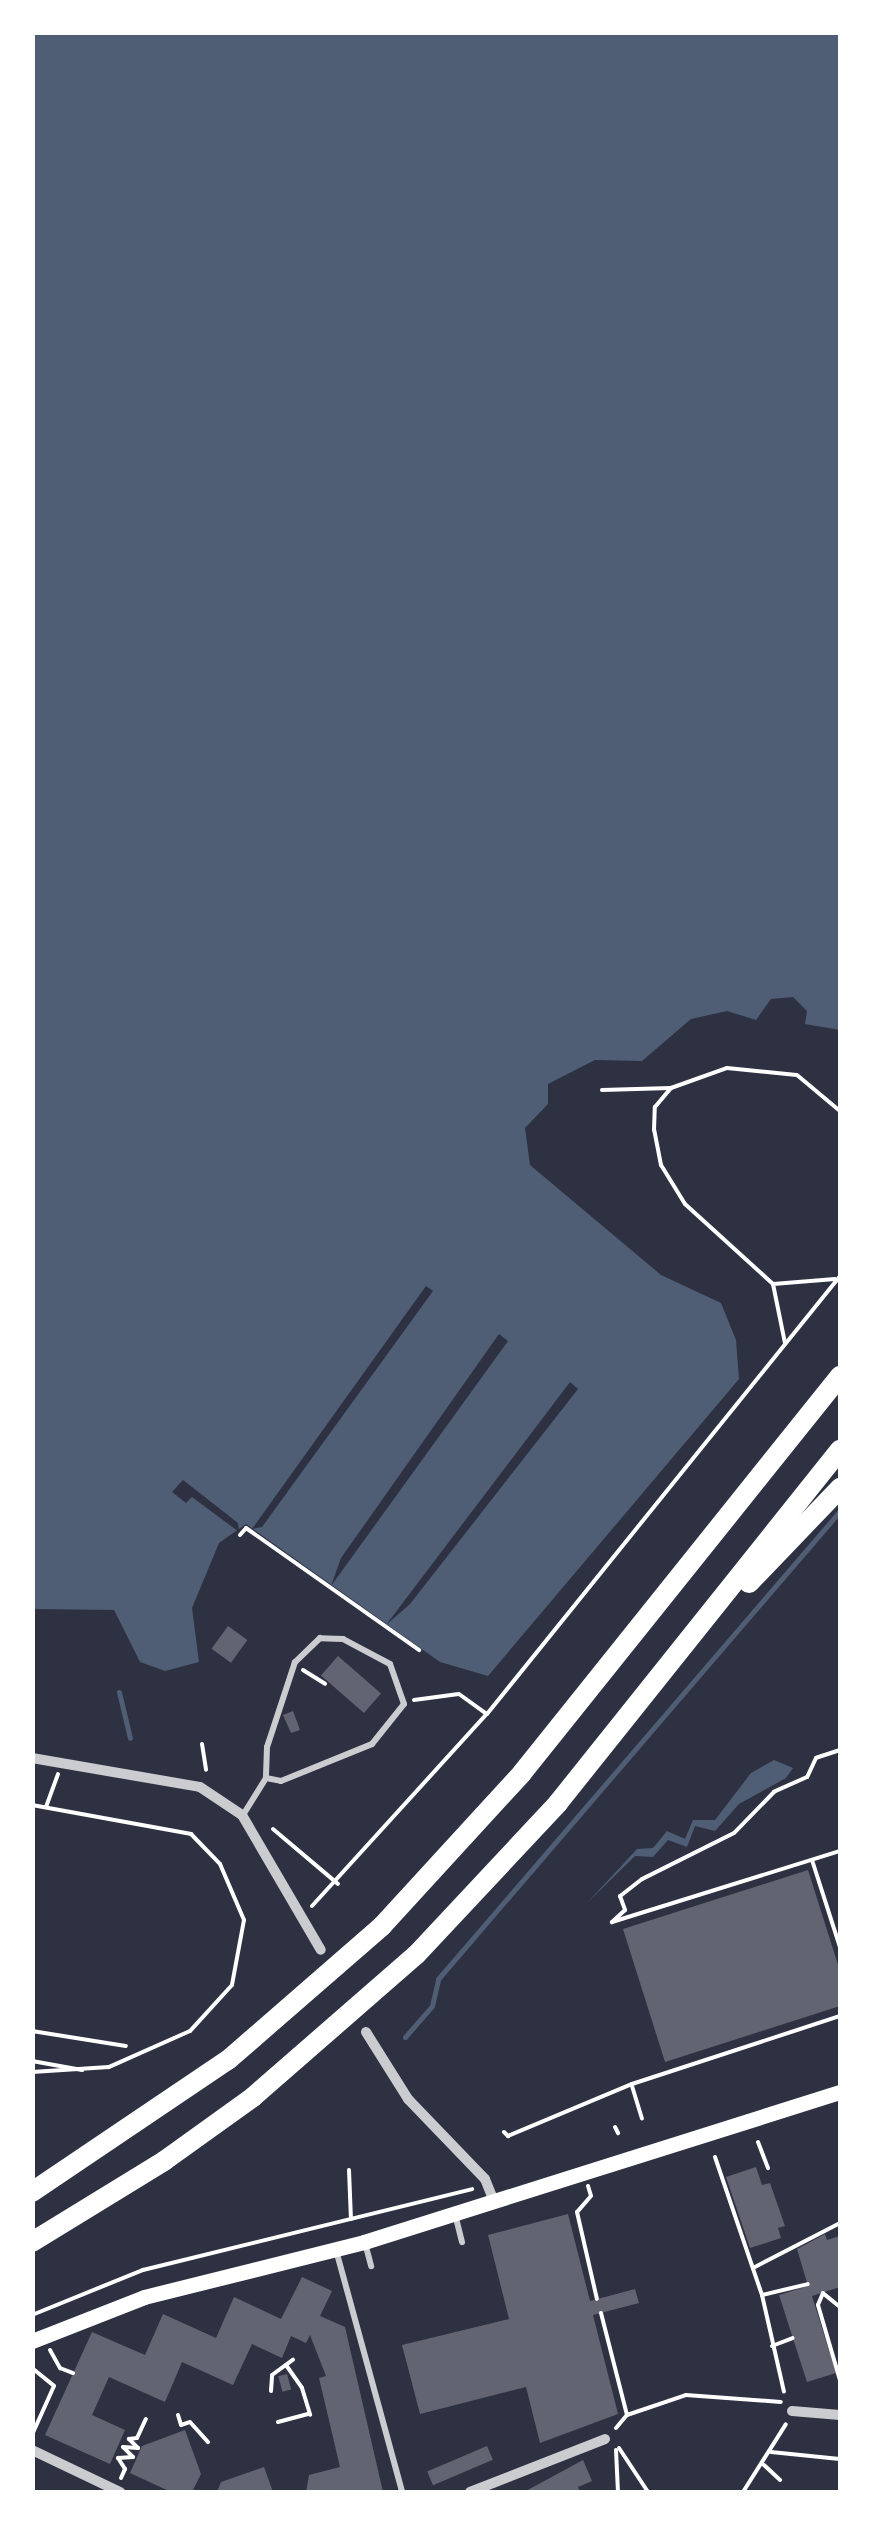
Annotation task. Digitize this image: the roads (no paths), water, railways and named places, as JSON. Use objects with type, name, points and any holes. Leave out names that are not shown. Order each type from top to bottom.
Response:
[{"type":"highway","points":[[32,2192],[228,2060],[382,1926],[500,1799],[840,1376]]},
{"type":"highway","points":[[32,2242],[253,2097],[416,1955],[546,1816],[840,1450]]},
{"type":"highway","points":[[688,1644],[840,1488]]},
{"type":"main road","points":[[41,2343],[144,2297],[364,2242],[840,2092]]},
{"type":"street","points":[[32,1758],[200,1786],[242,1815],[321,1950]]},
{"type":"street","points":[[366,2032],[408,2098],[485,2179],[494,2201]]},
{"type":"street","points":[[792,2411],[840,2415]]},
{"type":"street","points":[[470,2492],[606,2438]]},
{"type":"street","points":[[32,2450],[120,2492]]},
{"type":"lane","points":[[242,1815],[266,1778],[266,1748],[294,1664],[320,1638],[343,1639],[390,1664],[404,1704],[372,1744],[281,1781],[266,1778]]},
{"type":"lane","points":[[455,2214],[462,2242]]},
{"type":"lane","points":[[364,2242],[370,2266]]},
{"type":"lane","points":[[336,2249],[402,2492]]},
{"type":"water","points":[[32,33],[840,33],[840,1030],[805,1024],[807,1011],[793,997],[771,999],[756,1020],[727,1011],[691,1019],[642,1061],[595,1060],[548,1084],[548,1104],[525,1128],[530,1165],[661,1275],[721,1303],[736,1340],[739,1379],[488,1676],[440,1662],[246,1524],[219,1543],[192,1608],[199,1662],[165,1671],[140,1662],[114,1610],[33,1609]]},
{"type":"water","points":[[774,1760],[793,1768],[786,1778],[739,1804],[715,1831],[695,1826],[687,1847],[668,1840],[653,1857],[635,1856],[587,1903],[637,1849],[653,1848],[667,1831],[685,1839],[693,1820],[715,1820],[751,1773]]},
{"type":"waterway","points":[[405,2037],[432,2006],[438,1979],[840,1511]]},
{"type":"waterway","points":[[119,1692],[130,1738]]}]
